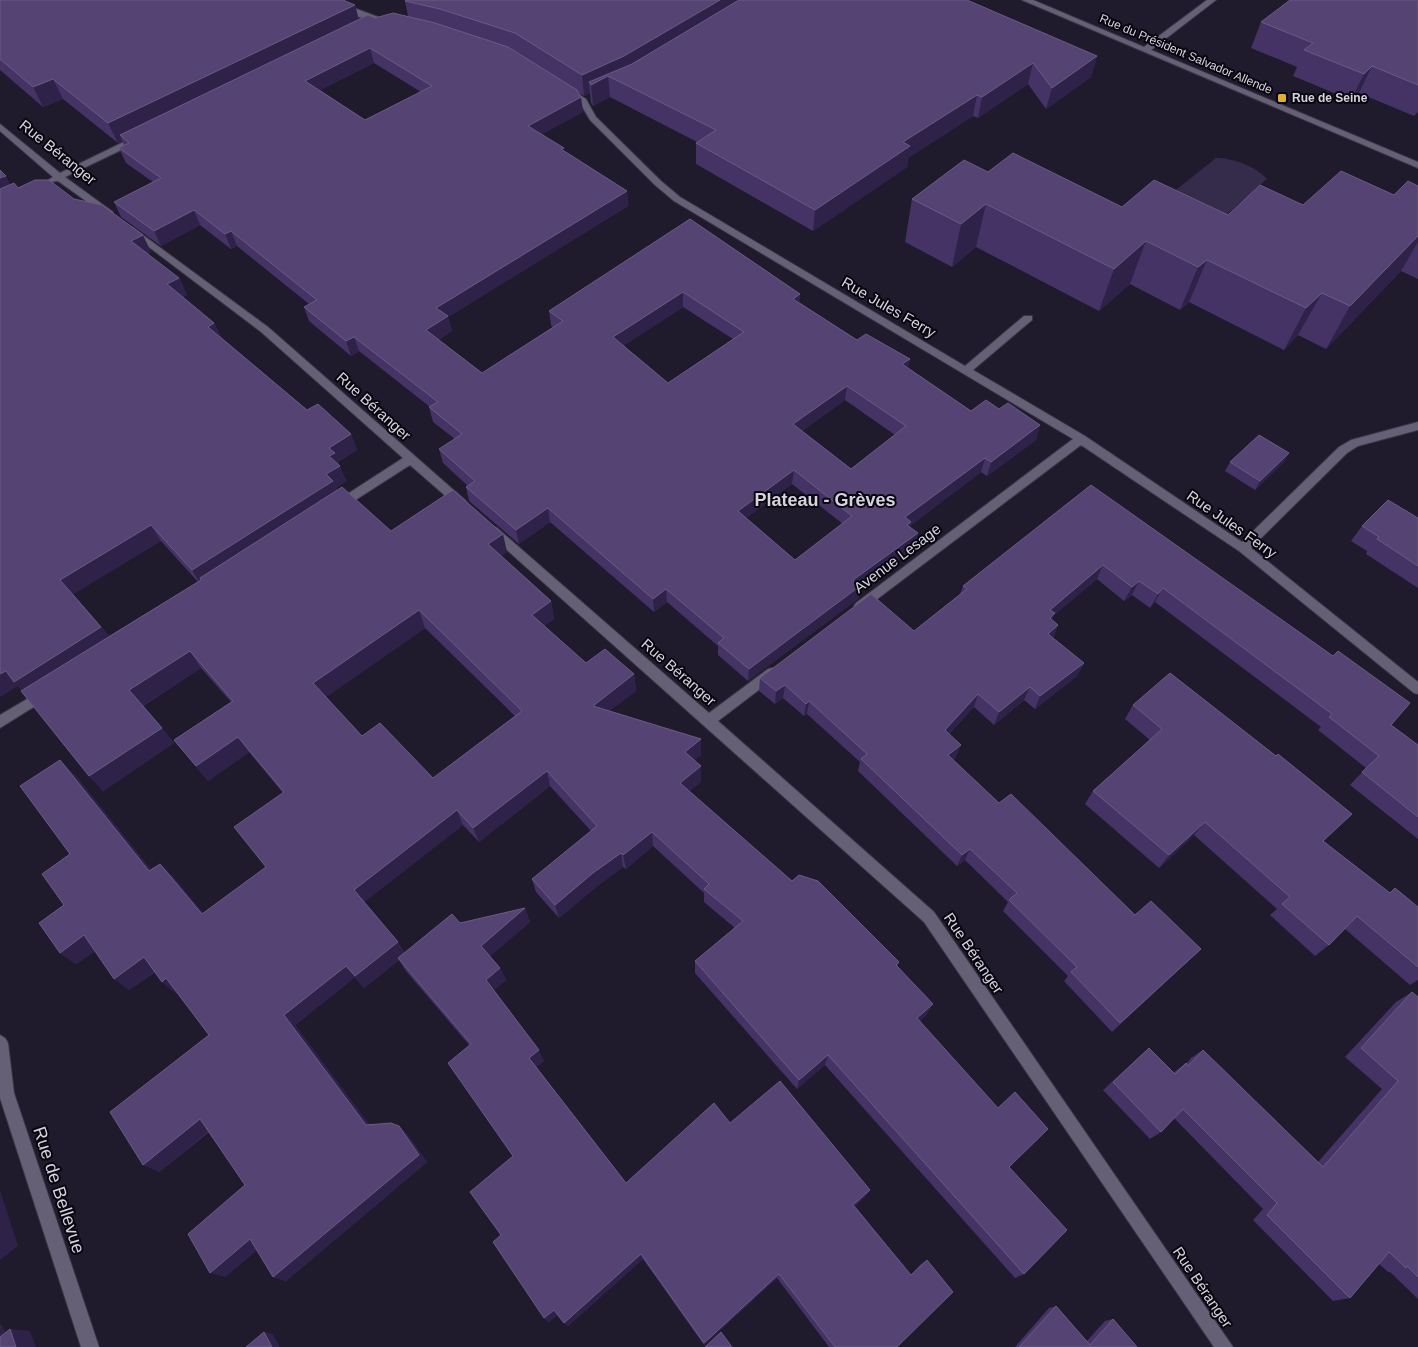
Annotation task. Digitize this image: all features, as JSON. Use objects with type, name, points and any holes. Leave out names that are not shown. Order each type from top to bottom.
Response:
[{"type":"street","points":[[326,0],[362,15],[385,21],[366,27]]},
{"type":"street","name":"Rue du Président Salvador Allende","points":[[1026,0],[1418,165]]},
{"type":"street","points":[[1145,50],[1212,0]]},
{"type":"street","name":"Rue Jules Ferry","points":[[563,88],[587,100],[593,118],[658,183],[677,199],[1081,439],[1243,548],[1418,689]]},
{"type":"street","name":"Rue Béranger","points":[[0,127],[59,177],[264,329],[469,510]]},
{"type":"street","points":[[44,184],[145,135]]},
{"type":"street","points":[[967,370],[1028,318]]},
{"type":"street","points":[[1243,548],[1343,450],[1355,443],[1418,426]]},
{"type":"street","name":"Avenue Lesage","points":[[852,612],[1081,439]]},
{"type":"street","points":[[327,513],[411,460]]},
{"type":"street","name":"Rue Béranger","points":[[484,523],[709,720],[929,917],[1224,1347]]},
{"type":"street","points":[[709,720],[780,666]]},
{"type":"street","points":[[0,722],[50,690]]},
{"type":"street","name":"Rue de Bellevue","points":[[0,1043],[6,1094],[90,1347]]},
{"type":"shaded area","points":[[1216,158],[1229,159],[1243,164],[1256,170],[1267,179],[1217,223],[1166,198]]},
{"type":"building","points":[[0,0],[343,0],[355,5],[108,123],[53,79],[33,87],[0,59]]},
{"type":"building","points":[[720,0],[624,56],[582,75],[515,33],[440,9],[405,1]]},
{"type":"building","points":[[739,0],[967,0],[1097,56],[1052,88],[1033,63],[982,97],[977,95],[903,142],[910,146],[815,210],[696,143],[716,130],[608,76],[591,85],[589,82],[632,64]]},
{"type":"building","points":[[1290,0],[1418,0],[1418,85],[1372,66],[1364,74],[1304,50],[1313,43],[1261,22]]},
{"type":"building","points":[[393,13],[435,23],[508,47],[577,90],[581,97],[528,126],[627,191],[436,308],[448,316],[426,330],[482,373],[563,321],[549,311],[690,219],[800,294],[793,299],[857,340],[866,334],[910,359],[902,364],[971,411],[986,400],[999,409],[1008,403],[1040,425],[991,462],[985,458],[905,517],[911,522],[907,525],[918,533],[853,580],[860,586],[749,669],[718,643],[724,638],[666,589],[653,599],[548,508],[516,530],[466,487],[475,481],[439,449],[462,434],[429,407],[438,402],[354,337],[346,341],[304,307],[317,300],[231,231],[225,234],[194,210],[154,231],[114,202],[161,178],[119,148],[129,143],[120,135],[368,15],[375,18]],"holes":[[[370,48],[432,86],[365,120],[305,81]],[[683,292],[744,332],[668,383],[613,337]],[[847,386],[906,426],[851,469],[793,424]],[[794,470],[852,516],[795,560],[738,511]]]},
{"type":"building","points":[[1013,153],[1122,207],[1154,180],[1228,215],[1260,185],[1303,205],[1341,171],[1394,195],[1408,181],[1418,186],[1418,236],[1350,306],[1322,293],[1306,308],[1207,260],[1198,267],[1146,241],[1114,269],[986,204],[961,224],[912,199],[964,160],[988,172]]},
{"type":"building","points":[[0,170],[6,176],[0,178]]},
{"type":"building","points":[[35,180],[49,180],[74,199],[102,205],[143,235],[131,241],[179,278],[167,284],[214,323],[208,327],[307,410],[318,404],[351,434],[329,448],[335,453],[329,456],[340,466],[326,474],[333,481],[192,570],[151,525],[60,580],[101,627],[14,682],[6,671],[0,674],[0,189],[14,183],[18,188]]},
{"type":"building","points":[[1259,435],[1289,453],[1260,481],[1230,462]]},
{"type":"building","points":[[1091,485],[1333,656],[1338,651],[1410,703],[1391,725],[1418,745],[1418,817],[1362,772],[1379,756],[1329,717],[1332,714],[1163,588],[1158,594],[1139,581],[1132,587],[1103,565],[1050,610],[1055,613],[1050,618],[1058,625],[1048,634],[1084,663],[1040,696],[1030,687],[999,712],[978,694],[945,730],[961,745],[948,755],[999,803],[1011,794],[1135,915],[1151,901],[1201,949],[1120,1023],[1071,972],[1077,967],[1009,900],[1017,893],[970,849],[962,855],[861,759],[867,754],[809,701],[806,704],[785,685],[776,691],[760,678],[871,594],[914,631],[967,589],[963,586]]},
{"type":"building","points":[[342,487],[391,531],[453,490],[503,534],[488,544],[551,601],[532,615],[586,663],[605,649],[634,674],[593,706],[701,739],[685,752],[701,766],[680,783],[792,881],[799,875],[818,881],[899,962],[896,965],[933,1004],[917,1018],[998,1108],[1015,1092],[1048,1129],[1009,1167],[1067,1230],[1024,1274],[828,1055],[799,1080],[695,961],[743,921],[704,889],[709,884],[652,832],[623,855],[621,853],[593,873],[555,905],[532,879],[597,826],[547,771],[473,828],[457,810],[354,890],[398,942],[355,976],[346,966],[284,1015],[366,1125],[391,1123],[399,1126],[419,1155],[273,1277],[250,1239],[210,1273],[188,1234],[245,1185],[200,1119],[143,1165],[110,1112],[209,1035],[166,978],[162,982],[144,957],[114,979],[84,935],[60,953],[39,923],[64,905],[42,874],[70,854],[20,786],[60,760],[149,871],[160,864],[202,914],[266,867],[234,827],[284,792],[238,737],[196,766],[174,740],[233,701],[190,651],[129,690],[162,728],[89,776],[21,691],[201,580],[200,578]],"holes":[[[419,610],[522,711],[433,778],[380,723],[362,736],[313,683]]]},
{"type":"building","points":[[1388,500],[1418,518],[1418,566],[1377,539],[1379,537],[1362,526]]},
{"type":"building","points":[[1170,673],[1276,756],[1278,754],[1352,814],[1323,841],[1390,893],[1395,888],[1418,907],[1418,967],[1357,916],[1329,945],[1282,904],[1290,897],[1205,822],[1169,855],[1093,791],[1162,729],[1133,705]]},
{"type":"building","points":[[525,908],[481,946],[500,968],[486,980],[539,1050],[529,1058],[626,1183],[714,1103],[730,1123],[780,1081],[870,1190],[853,1205],[911,1275],[927,1260],[953,1292],[897,1347],[835,1347],[779,1274],[704,1343],[641,1254],[564,1323],[554,1310],[544,1318],[493,1242],[501,1235],[470,1192],[513,1156],[448,1063],[471,1044],[398,958],[452,914],[460,923]]},
{"type":"building","points":[[1412,992],[1418,997],[1418,1277],[1389,1252],[1350,1298],[1267,1215],[1277,1203],[1183,1109],[1161,1132],[1113,1082],[1149,1048],[1175,1074],[1186,1063],[1188,1066],[1203,1050],[1323,1167],[1398,1081],[1361,1048]]},
{"type":"building","points":[[1056,1306],[1090,1345],[1113,1319],[1137,1347],[1019,1347]]},
{"type":"building","points":[[10,1329],[16,1347],[0,1347],[0,1337]]},
{"type":"building","points":[[264,1332],[272,1347],[246,1347]]},
{"type":"building","points":[[721,1332],[732,1347],[705,1347]]},
{"type":"place","name":"Rue de Seine","points":[[1282,98]]},
{"type":"district","name":"Plateau - Grèves","points":[[825,500]]}]
